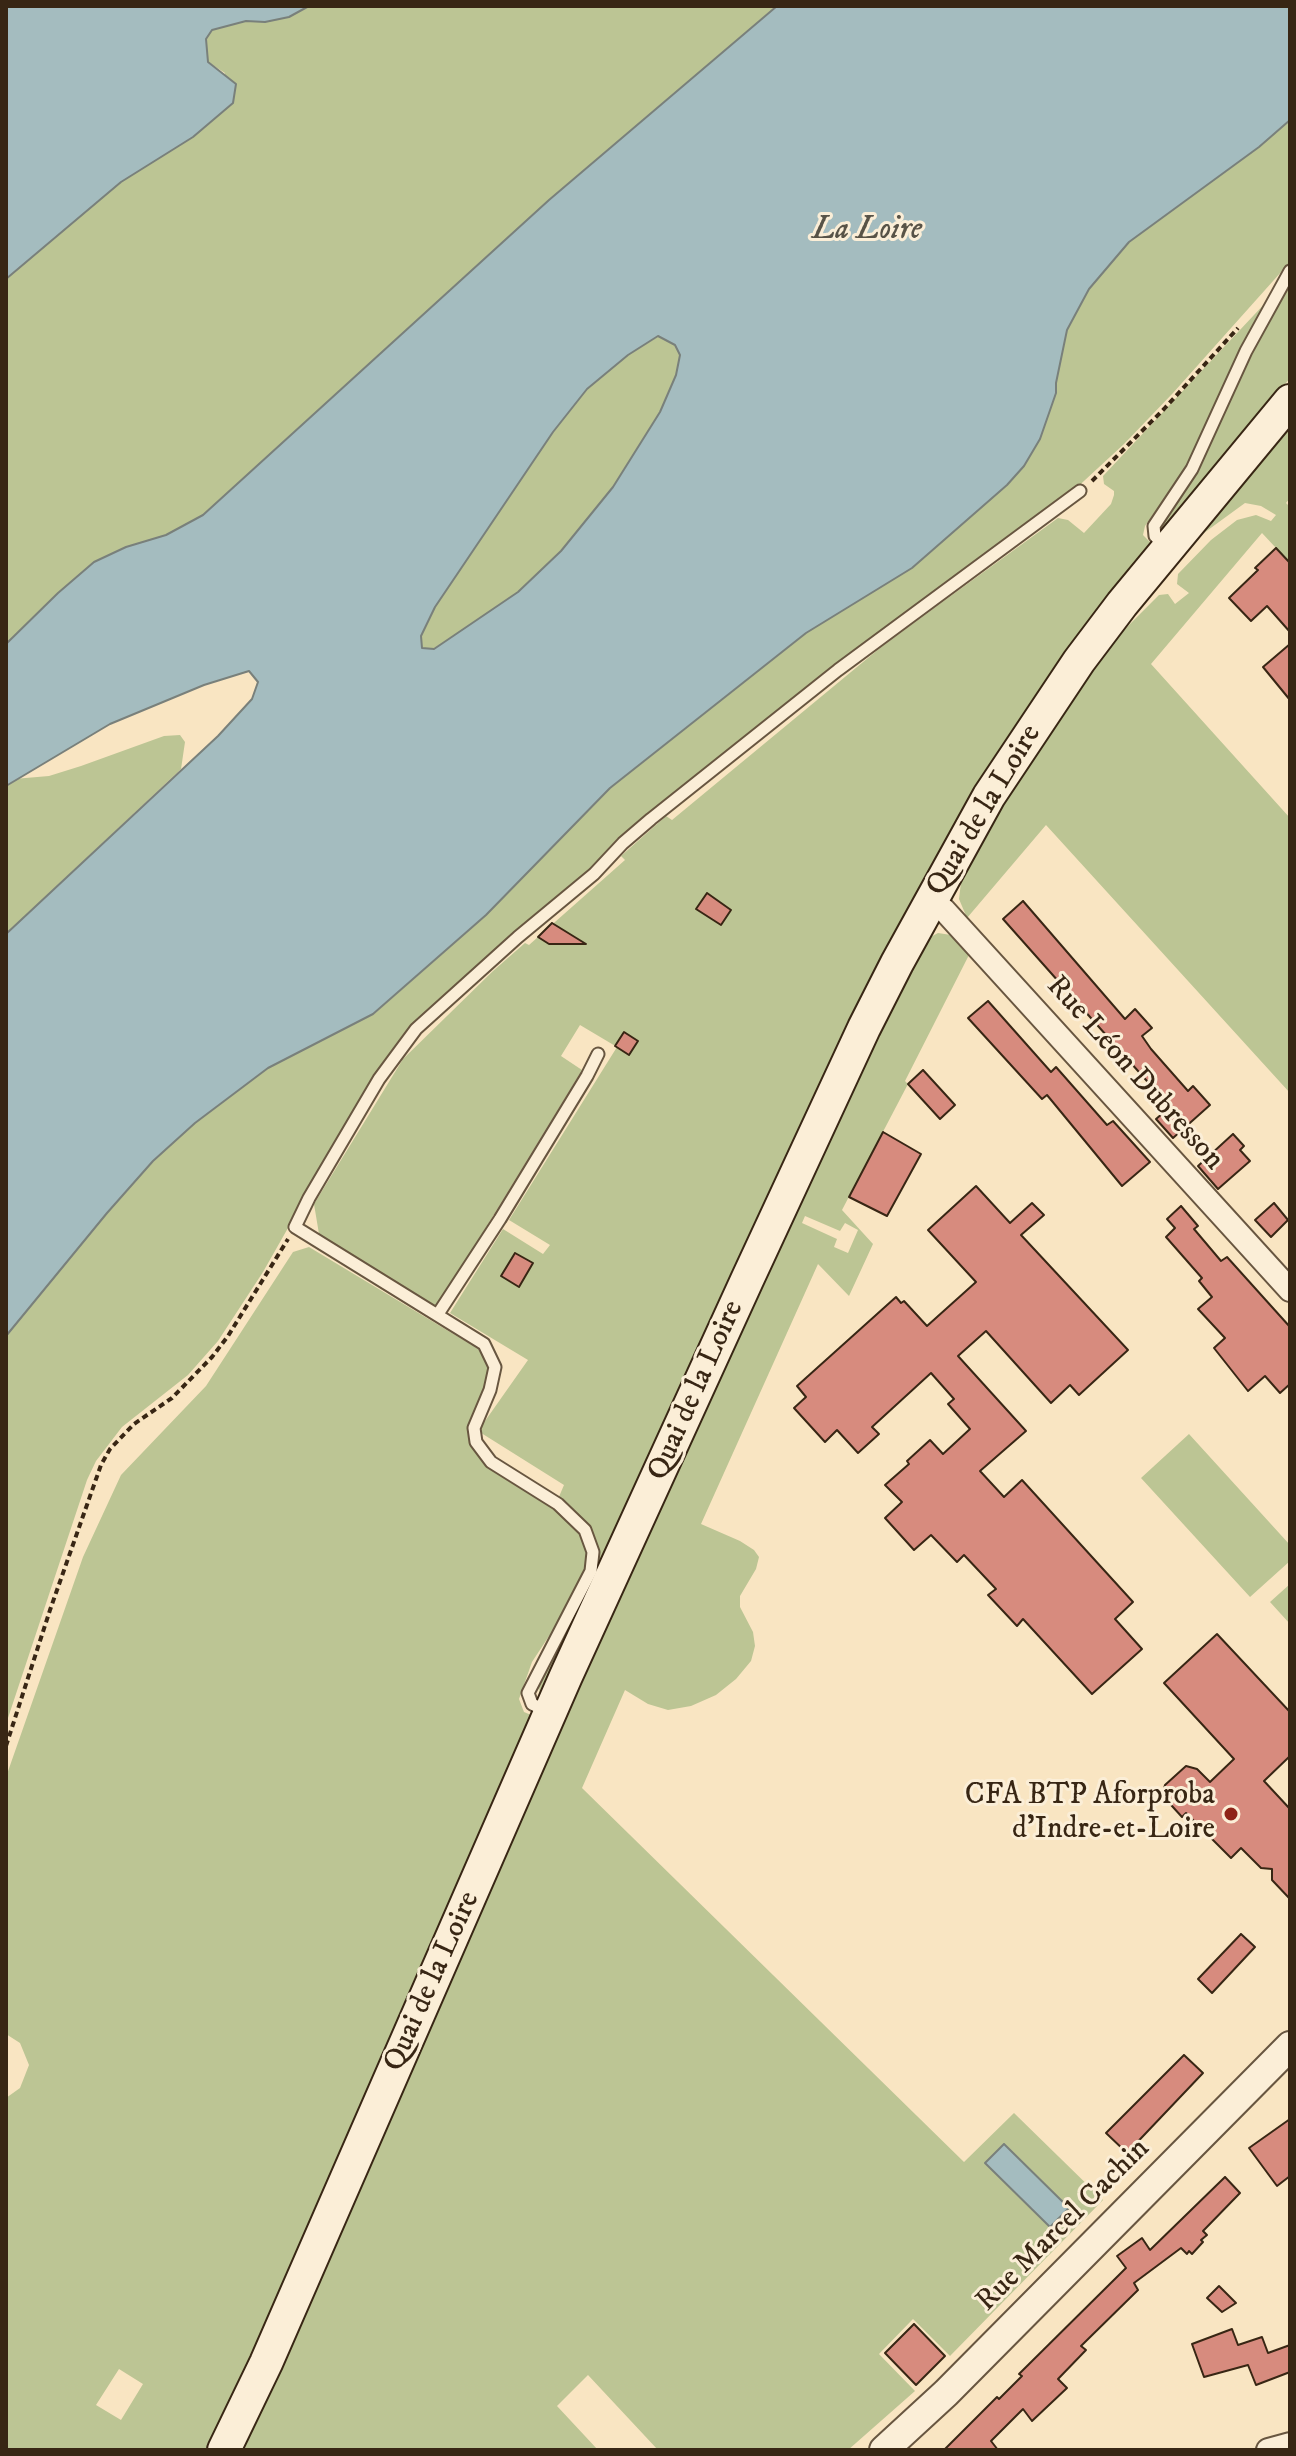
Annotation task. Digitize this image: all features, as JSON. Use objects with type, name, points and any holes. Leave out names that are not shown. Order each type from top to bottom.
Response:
[{"type":"main road","name":"Quai de la Loire","points":[[224,2450],[272,2349],[551,1713],[857,1042],[930,901],[989,796],[1047,708],[1122,604],[1290,401]]},
{"type":"street","name":"Rue Léon Dubresson","points":[[930,901],[944,910],[1290,1290]]},
{"type":"street","name":"Rue Marcel Cachin","points":[[884,2450],[946,2393],[1290,2046]]},
{"type":"street","points":[[1268,2450],[1290,2444]]},
{"type":"lane","points":[[1167,549],[1155,536],[1154,526],[1192,469],[1246,351],[1290,271]]},
{"type":"lane","points":[[551,1713],[532,1704],[528,1693],[591,1571],[593,1552],[585,1530],[558,1504],[491,1462],[476,1442],[474,1428],[494,1377],[493,1359],[484,1344],[295,1227],[379,1079],[416,1029],[594,874],[651,819],[838,670],[1080,491]]},
{"type":"lane","points":[[438,1314],[508,1206],[598,1054]]},
{"type":"path","points":[[1080,491],[1164,409],[1238,328]]},
{"type":"path","points":[[6,1746],[101,1465],[110,1449],[134,1424],[172,1398],[212,1357],[295,1227]]},
{"type":"green space","points":[[309,6],[777,6],[549,200],[203,515],[166,535],[126,547],[6,644],[6,279],[121,182],[193,137],[225,73],[208,62],[206,39],[212,30],[246,21],[265,22],[289,17]]},
{"type":"green space","points":[[1290,120],[1290,262],[1124,444],[1071,493],[617,839],[584,875],[498,946],[398,1042],[380,1066],[263,1272],[218,1341],[188,1375],[122,1427],[96,1461],[6,1724],[6,1336],[153,1161],[195,1123],[268,1068],[374,1014],[486,915],[610,788],[806,633],[912,568],[1056,393],[1067,330],[1089,289],[1129,242],[1259,147]]},
{"type":"green space","points":[[1290,280],[1290,378],[1163,534],[1161,524],[1192,481],[1244,366]]},
{"type":"green space","points":[[1269,299],[1190,461],[1145,526],[1143,535],[1154,546],[1073,647],[540,1702],[539,1684],[598,1565],[597,1543],[583,1519],[558,1499],[564,1485],[478,1431],[528,1360],[450,1313],[503,1229],[543,1254],[550,1245],[509,1220],[617,1047],[580,1025],[561,1056],[582,1070],[437,1308],[319,1234],[314,1204],[403,1059],[493,971],[525,943],[529,945],[625,860],[621,856],[666,816],[672,820],[880,648],[1058,518],[1068,520],[1084,533],[1111,504],[1114,495],[1114,491],[1104,484],[1103,476]]},
{"type":"green space","points":[[659,336],[675,345],[680,355],[676,375],[660,412],[613,487],[561,551],[518,592],[434,649],[422,648],[421,636],[435,607],[553,432],[587,389],[628,355]]},
{"type":"green space","points":[[1290,419],[1290,498],[1286,503],[1290,507],[1290,563],[1262,533],[1151,664],[1290,818],[1290,1093],[1046,825],[967,918],[959,899],[962,874],[997,811],[1113,641],[1159,595],[1168,594],[1175,604],[1189,593],[1177,584],[1178,574],[1211,540],[1237,520],[1256,515],[1271,521],[1276,515],[1261,506],[1245,503],[1197,538]]},
{"type":"green space","points":[[180,735],[185,742],[181,769],[6,934],[6,786],[14,779],[49,776],[164,736]]},
{"type":"green space","points":[[938,933],[951,935],[970,953],[905,1081],[908,1084],[842,1210],[873,1244],[849,1296],[818,1264],[701,1524],[740,1541],[759,1557],[756,1569],[740,1596],[740,1607],[753,1632],[755,1646],[751,1661],[736,1679],[716,1695],[691,1706],[668,1710],[648,1704],[625,1690],[582,1788],[964,2162],[1014,2113],[1103,2200],[950,2356],[913,2319],[879,2354],[915,2391],[848,2450],[658,2450],[588,2375],[557,2406],[598,2450],[241,2450],[323,2276],[689,1437],[869,1049],[925,940]],"holes":[[[805,1216],[840,1231],[845,1223],[858,1230],[848,1253],[834,1247],[837,1239],[802,1223]]]},
{"type":"green space","points":[[309,1247],[480,1350],[489,1368],[489,1378],[475,1449],[486,1464],[552,1506],[576,1526],[585,1542],[587,1566],[572,1601],[532,1662],[519,1699],[524,1712],[536,1717],[210,2450],[6,2450],[6,2098],[20,2088],[29,2065],[20,2043],[6,2034],[6,1777],[83,1557],[121,1475],[206,1386],[293,1252]],"holes":[[[119,2369],[143,2384],[121,2420],[96,2405]]]},
{"type":"green space","points":[[1189,1434],[1290,1545],[1290,1561],[1250,1597],[1141,1478]]},
{"type":"green space","points":[[1290,1584],[1290,1624],[1270,1602]]},
{"type":"water","points":[[6,6],[309,6],[289,17],[265,22],[246,21],[212,30],[206,39],[208,62],[236,84],[233,103],[193,137],[121,182],[6,279]]},
{"type":"water","name":"La Loire","points":[[777,6],[1290,6],[1290,120],[1259,147],[1129,242],[1089,289],[1067,330],[1056,393],[1040,439],[1024,466],[1007,485],[912,568],[806,633],[610,788],[486,915],[373,1014],[268,1068],[195,1123],[153,1161],[6,1336],[6,934],[218,736],[252,699],[258,682],[249,671],[204,685],[110,724],[6,786],[6,644],[94,562],[126,547],[166,535],[203,515],[549,200]],"holes":[[[658,336],[675,345],[680,355],[676,375],[660,412],[613,487],[561,551],[518,592],[434,649],[422,648],[421,636],[435,607],[553,432],[587,389],[628,355]]]},
{"type":"water","points":[[1004,2144],[1069,2208],[1050,2227],[985,2163]]},
{"type":"building","points":[[1276,548],[1290,563],[1290,632],[1267,606],[1251,621],[1229,598]]},
{"type":"building","points":[[1290,644],[1290,700],[1263,667]]},
{"type":"building","points":[[707,893],[731,910],[721,925],[696,909]]},
{"type":"building","points":[[1023,901],[1125,1019],[1135,1009],[1152,1028],[1142,1036],[1151,1049],[1188,1091],[1193,1086],[1210,1105],[1173,1138],[1156,1119],[1170,1107],[1003,919]]},
{"type":"building","points":[[552,923],[586,944],[549,944],[538,937]]},
{"type":"building","points":[[988,1001],[1051,1072],[1056,1067],[1107,1125],[1113,1121],[1150,1162],[1122,1186],[1047,1095],[1042,1099],[968,1018]]},
{"type":"building","points":[[624,1032],[638,1041],[629,1055],[615,1046]]},
{"type":"building","points":[[923,1070],[955,1105],[940,1119],[908,1084]]},
{"type":"building","points":[[883,1132],[921,1154],[887,1216],[849,1197]]},
{"type":"building","points":[[1233,1134],[1244,1146],[1240,1150],[1250,1161],[1218,1189],[1198,1166]]},
{"type":"building","points":[[976,1186],[1010,1223],[1032,1203],[1044,1215],[1021,1235],[1128,1350],[1079,1395],[1070,1385],[1051,1403],[986,1331],[958,1356],[1026,1431],[980,1471],[1004,1497],[1022,1480],[1133,1602],[1115,1619],[1142,1649],[1092,1694],[1023,1619],[1017,1626],[988,1595],[996,1589],[964,1555],[957,1562],[931,1535],[914,1550],[885,1518],[902,1502],[885,1485],[909,1464],[907,1461],[930,1440],[943,1454],[970,1429],[948,1404],[954,1399],[931,1373],[872,1427],[879,1434],[858,1453],[837,1430],[825,1442],[794,1408],[806,1397],[797,1386],[896,1297],[901,1303],[904,1301],[927,1326],[976,1282],[928,1230]]},
{"type":"building","points":[[1274,1203],[1288,1220],[1271,1237],[1255,1220]]},
{"type":"building","points":[[1181,1206],[1198,1226],[1194,1229],[1221,1261],[1227,1257],[1290,1327],[1290,1384],[1280,1393],[1265,1376],[1248,1391],[1214,1348],[1225,1338],[1198,1309],[1212,1297],[1199,1281],[1202,1278],[1166,1237],[1175,1228],[1167,1219]]},
{"type":"building","points":[[515,1253],[533,1263],[519,1287],[501,1276]]},
{"type":"building","points":[[1217,1634],[1290,1712],[1290,1756],[1264,1781],[1290,1809],[1290,1899],[1272,1880],[1272,1869],[1261,1868],[1241,1848],[1231,1858],[1186,1813],[1182,1817],[1162,1795],[1165,1785],[1186,1766],[1197,1769],[1210,1782],[1234,1759],[1164,1683]]},
{"type":"building","points":[[1241,1934],[1255,1947],[1212,1993],[1198,1979]]},
{"type":"building","points":[[1184,2055],[1203,2073],[1127,2153],[1106,2133]]},
{"type":"building","points":[[1290,2119],[1290,2176],[1277,2186],[1249,2148]]},
{"type":"building","points":[[1225,2177],[1240,2193],[1203,2231],[1207,2235],[1192,2254],[1181,2248],[1134,2283],[1138,2290],[1081,2346],[1086,2350],[1058,2379],[1067,2388],[1032,2421],[1023,2409],[991,2441],[998,2450],[944,2450],[1022,2376],[1019,2374],[1126,2268],[1117,2256],[1142,2238],[1150,2250]]},
{"type":"building","points":[[1219,2286],[1236,2303],[1222,2312],[1207,2298]]},
{"type":"building","points":[[914,2324],[945,2356],[916,2385],[885,2353]]},
{"type":"building","points":[[1232,2329],[1238,2345],[1262,2337],[1268,2353],[1290,2345],[1290,2372],[1256,2385],[1248,2365],[1204,2377],[1192,2344]]},
{"type":"place","name":"CFA BTP Aforproba d'Indre-et-Loire","points":[[1231,1814]]}]
